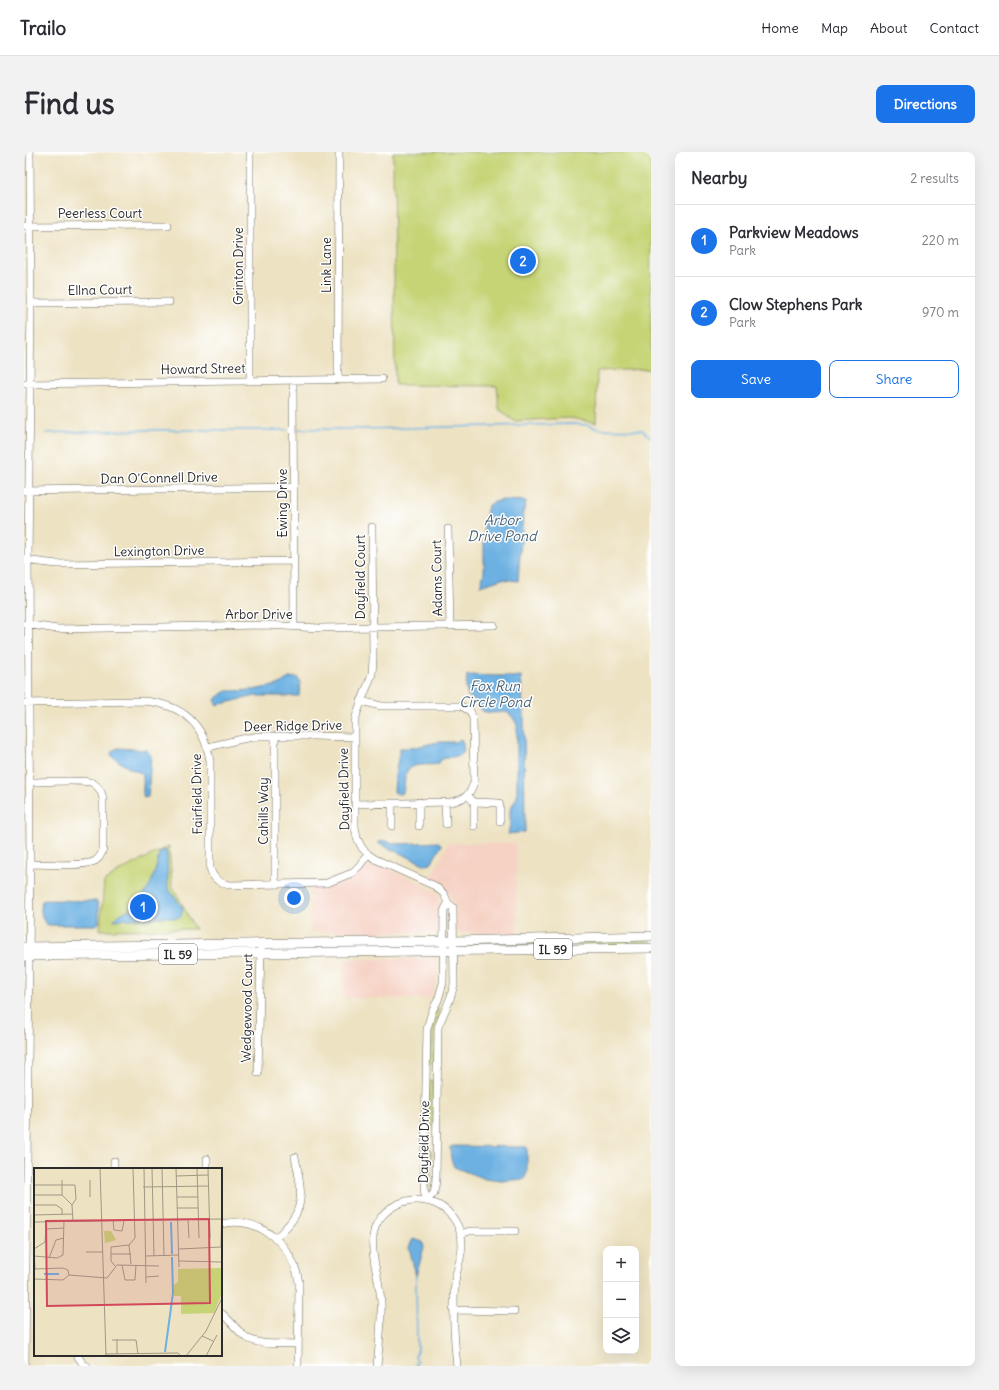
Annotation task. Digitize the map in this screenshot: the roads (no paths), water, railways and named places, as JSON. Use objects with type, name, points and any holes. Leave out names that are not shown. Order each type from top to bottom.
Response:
[{"type":"main road","name":"IL 59","points":[[454,945],[651,936]]},
{"type":"main road","name":"IL 59","points":[[26,951],[444,945],[651,948]]},
{"type":"street","points":[[25,1366],[30,1228],[25,1160],[26,951],[30,864],[26,703],[26,560],[27,384],[31,303],[28,226],[30,152]]},
{"type":"street","name":"Grinton Drive","points":[[250,152],[250,380]]},
{"type":"street","name":"Link Lane","points":[[338,379],[339,152]]},
{"type":"street","name":"Peerless Court","points":[[28,226],[168,225]]},
{"type":"street","name":"Ellna Court","points":[[31,303],[170,302]]},
{"type":"street","name":"Howard Street","points":[[27,384],[382,379]]},
{"type":"street","name":"Ewing Drive","points":[[294,380],[294,626]]},
{"type":"street","name":"Dan O'Connell Drive","points":[[27,491],[294,487]]},
{"type":"street","name":"Dayfield Court","points":[[372,527],[373,627]]},
{"type":"street","name":"Adams Court","points":[[448,529],[450,626]]},
{"type":"street","name":"Lexington Drive","points":[[26,560],[57,564],[294,561]]},
{"type":"street","name":"Arbor Drive","points":[[26,624],[57,629],[294,626],[319,628],[494,625]]},
{"type":"street","name":"Dayfield Drive","points":[[373,627],[372,674],[361,701],[355,722],[355,827],[357,838],[362,848],[368,854],[435,886],[444,894],[448,903],[453,907],[454,985],[450,999],[438,1027],[434,1193],[427,1201]]},
{"type":"street","points":[[355,804],[445,802],[462,799],[471,791],[474,782],[473,718],[470,711],[461,706],[381,706],[361,701]]},
{"type":"street","name":"Fairfield Drive","points":[[26,703],[159,702],[174,707],[188,716],[197,725],[208,747],[210,761],[209,864],[213,876],[219,882],[226,885],[321,884],[352,873],[368,854]]},
{"type":"street","name":"Deer Ridge Drive","points":[[208,747],[259,736],[355,737]]},
{"type":"street","name":"Cahills Way","points":[[275,737],[275,884]]},
{"type":"street","points":[[28,782],[90,782],[99,788],[103,799],[103,848],[96,860],[85,864],[30,864]]},
{"type":"street","points":[[467,795],[474,802],[499,803],[500,822]]},
{"type":"street","points":[[419,802],[419,826]]},
{"type":"street","points":[[445,802],[446,824]]},
{"type":"street","points":[[474,802],[474,826]]},
{"type":"street","points":[[392,804],[392,826]]},
{"type":"street","name":"Dayfield Drive","points":[[427,1201],[424,1190],[427,1029],[443,983],[444,911],[448,903]]},
{"type":"street","name":"Wedgewood Court","points":[[258,1074],[261,948]]},
{"type":"street","points":[[426,1072],[437,1072]]},
{"type":"street","points":[[426,1140],[436,1141]]},
{"type":"street","points":[[276,1238],[294,1218],[299,1204],[301,1189],[295,1157]]},
{"type":"street","points":[[207,1159],[207,1168]]},
{"type":"street","points":[[114,1161],[114,1168]]},
{"type":"street","points":[[377,1366],[381,1324],[381,1302],[372,1240],[375,1228],[381,1217],[390,1208],[404,1202],[417,1199],[427,1201],[441,1207],[451,1214],[456,1222],[460,1234],[462,1246],[456,1277],[454,1310],[457,1366]]},
{"type":"street","points":[[222,1224],[231,1222],[246,1224],[264,1230],[276,1238],[288,1251],[297,1272],[299,1290],[298,1366]]},
{"type":"street","points":[[460,1234],[470,1231],[515,1231]]},
{"type":"street","points":[[454,1310],[514,1311]]},
{"type":"street","points":[[222,1314],[229,1319],[243,1335],[251,1340],[261,1343],[298,1344]]},
{"type":"street","points":[[78,1356],[83,1364],[87,1366]]},
{"type":"water","name":"Arbor Drive Pond","points":[[500,500],[526,501],[523,514],[518,581],[502,579],[480,586],[484,573],[484,525],[488,505]]},
{"type":"water","name":"Fox Run Circle Pond","points":[[467,675],[521,676],[524,716],[525,832],[508,834],[510,810],[517,797],[517,725],[507,713],[486,712],[481,709],[476,701],[468,696],[466,689]]},
{"type":"water","points":[[297,677],[300,682],[299,696],[256,696],[216,705],[215,700],[217,697],[227,691],[253,690],[278,685],[289,678]]},
{"type":"water","name":"Fox Run Circle Pond","points":[[461,739],[464,747],[461,755],[442,759],[438,764],[411,767],[406,773],[403,792],[399,794],[394,792],[395,775],[400,748],[411,748],[438,742],[456,742]]},
{"type":"water","points":[[118,748],[147,750],[151,756],[148,797],[144,798],[143,795],[142,773],[129,768],[111,755],[112,751]]},
{"type":"water","points":[[385,841],[399,844],[438,842],[441,846],[431,864],[426,865],[378,843]]},
{"type":"water","points":[[163,850],[167,851],[168,888],[183,908],[181,917],[114,920],[142,897],[153,878],[159,853]]},
{"type":"water","points":[[42,901],[97,901],[99,908],[99,923],[95,925],[48,925],[43,920],[41,911]]},
{"type":"water","points":[[450,1147],[527,1147],[527,1173],[524,1179],[502,1181],[485,1179],[454,1167],[451,1159]]},
{"type":"water","points":[[413,1239],[423,1242],[424,1247],[416,1276],[409,1247]]},
{"type":"waterway","points":[[299,429],[574,424],[587,425],[598,429],[642,430],[651,437]]},
{"type":"waterway","points":[[46,433],[146,430],[287,430]]},
{"type":"waterway","points":[[416,1276],[416,1366]]},
{"type":"place","name":"Clow Stephens Park","points":[[523,261]]},
{"type":"place","name":"Parkview Meadows","points":[[143,907]]}]
